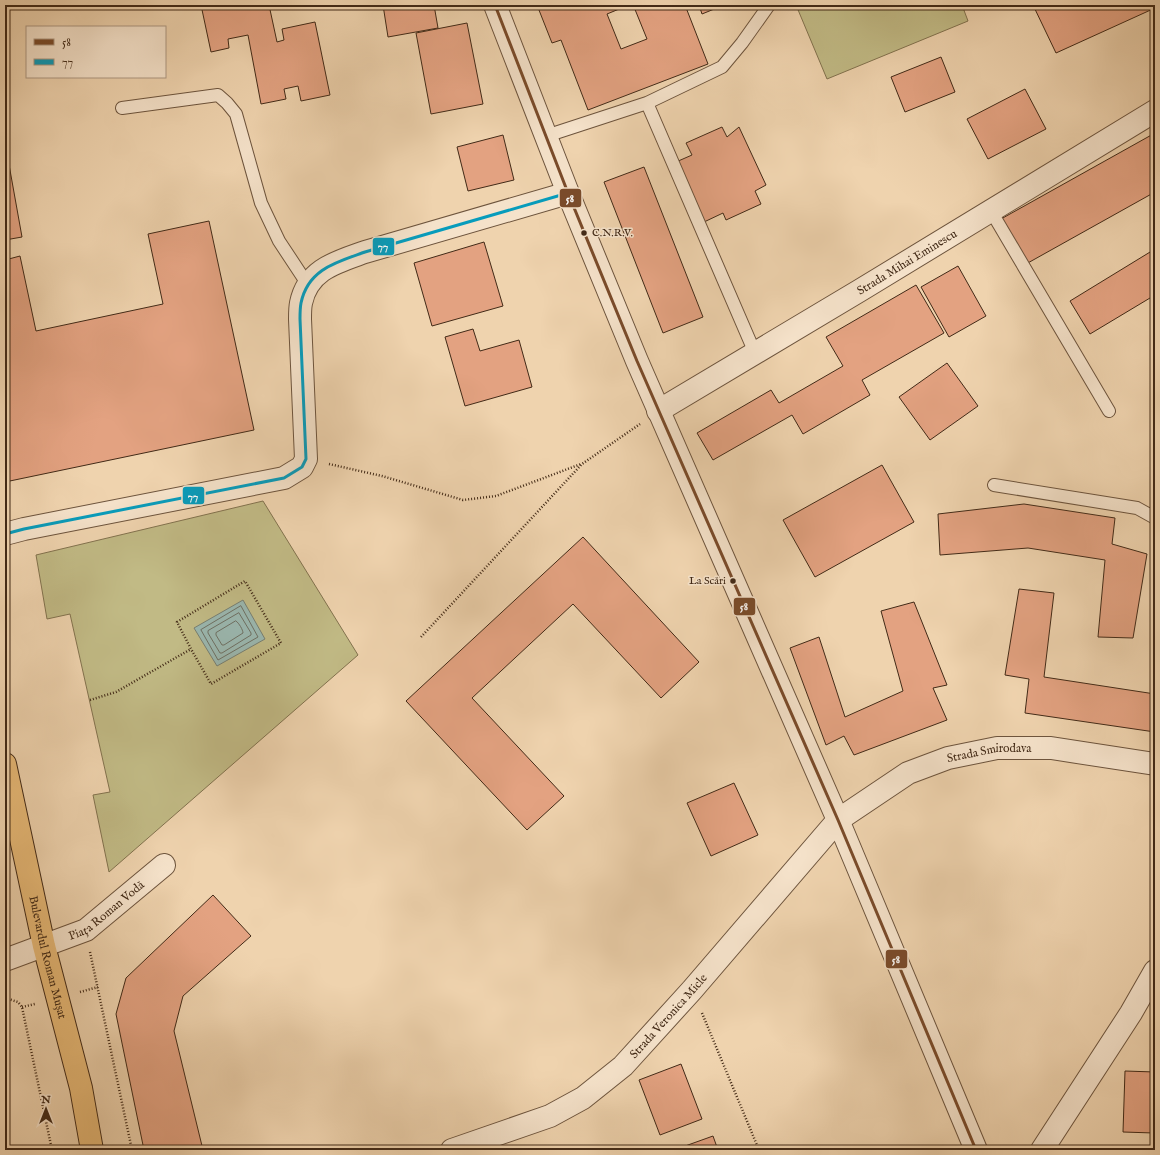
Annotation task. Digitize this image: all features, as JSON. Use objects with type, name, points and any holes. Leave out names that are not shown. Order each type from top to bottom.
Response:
[{"type":"main road","name":"Bulevardul Roman Mușat","points":[[5,764],[44,946],[81,1088],[92,1150]]},
{"type":"street","points":[[495,5],[568,193],[658,411],[838,820],[976,1150]]},
{"type":"street","name":"Strada Mihai Eminescu","points":[[658,411],[1155,111]]},
{"type":"street","points":[[5,534],[284,478],[302,467],[306,459],[300,319],[301,304],[308,286],[319,272],[337,262],[365,252],[568,193]]},
{"type":"street","name":"Strada Smirodava","points":[[838,820],[908,773],[948,758],[997,748],[1050,748],[1155,764]]},
{"type":"street","name":"Strada Veronica Micle","points":[[452,1150],[503,1141],[583,1098],[623,1066],[692,990],[838,820]]},
{"type":"street","name":"Piața Roman Vodă","points":[[5,960],[86,930],[164,865]]},
{"type":"street","points":[[1042,1150],[1131,1013],[1155,971]]},
{"type":"lane","points":[[546,136],[647,103],[722,67],[742,43],[769,5]]},
{"type":"lane","points":[[122,108],[218,95],[227,103],[236,114],[261,203],[279,241],[308,286]]},
{"type":"lane","points":[[647,103],[755,353]]},
{"type":"lane","points":[[991,211],[1109,411]]},
{"type":"lane","points":[[994,485],[1137,508],[1155,518]]},
{"type":"path","points":[[421,637],[582,464],[658,411]]},
{"type":"path","points":[[306,459],[382,476],[463,500],[496,496],[582,464]]},
{"type":"path","points":[[245,581],[281,643],[211,684],[191,649],[177,622],[245,581]]},
{"type":"path","points":[[90,700],[116,692],[191,649]]},
{"type":"path","points":[[86,930],[132,1150]]},
{"type":"path","points":[[692,990],[759,1150]]},
{"type":"path","points":[[5,998],[18,1002],[22,1007],[52,1150]]},
{"type":"shaded area","points":[[796,5],[962,5],[968,21],[827,79]]},
{"type":"shaded area","points":[[263,501],[358,655],[109,872],[93,795],[110,792],[70,614],[47,619],[36,555]]},
{"type":"water","points":[[243,600],[265,639],[217,666],[194,628]]},
{"type":"building","points":[[201,5],[269,5],[277,42],[284,40],[282,29],[315,22],[330,95],[301,101],[298,86],[284,89],[286,99],[261,104],[248,35],[228,39],[229,48],[211,52]]},
{"type":"building","points":[[383,5],[434,5],[438,28],[388,37]]},
{"type":"building","points":[[537,5],[623,5],[624,7],[607,14],[621,49],[647,39],[634,7],[639,5],[685,5],[708,64],[588,110],[561,40],[552,43]]},
{"type":"building","points":[[699,5],[724,5],[702,14]]},
{"type":"building","points":[[1033,5],[1155,5],[1155,8],[1056,53]]},
{"type":"building","points":[[467,23],[483,104],[431,114],[416,33]]},
{"type":"building","points":[[941,57],[955,92],[905,112],[891,77]]},
{"type":"building","points":[[1025,89],[1046,129],[988,159],[967,119]]},
{"type":"building","points":[[722,127],[727,137],[739,127],[766,185],[755,191],[761,204],[726,220],[723,213],[704,222],[676,162],[692,155],[686,143]]},
{"type":"building","points":[[1155,133],[1155,192],[1026,264],[1001,219]]},
{"type":"building","points":[[503,135],[514,180],[468,191],[457,147]]},
{"type":"building","points":[[5,159],[8,159],[22,237],[5,240]]},
{"type":"building","points":[[644,167],[703,317],[663,333],[604,182]]},
{"type":"building","points":[[209,221],[254,430],[5,482],[5,260],[20,256],[36,331],[163,304],[148,234]]},
{"type":"building","points":[[484,242],[503,306],[432,326],[414,263]]},
{"type":"building","points":[[1155,249],[1155,295],[1090,334],[1070,301]]},
{"type":"building","points":[[958,266],[986,316],[949,337],[921,287]]},
{"type":"building","points":[[916,285],[944,333],[862,380],[870,395],[803,434],[792,415],[713,460],[697,433],[771,390],[779,403],[843,366],[826,337]]},
{"type":"building","points":[[473,329],[480,351],[519,340],[532,387],[465,406],[445,337]]},
{"type":"building","points":[[947,363],[978,406],[930,440],[899,397]]},
{"type":"building","points":[[882,465],[914,522],[815,577],[783,520]]},
{"type":"building","points":[[1155,479],[1155,495],[1153,495]]},
{"type":"building","points":[[1024,504],[1115,518],[1112,544],[1147,554],[1133,638],[1098,637],[1105,560],[1028,548],[940,555],[938,514]]},
{"type":"building","points":[[583,537],[699,662],[661,698],[573,604],[472,698],[564,796],[527,830],[406,701]]},
{"type":"building","points":[[1019,589],[1054,593],[1044,677],[1155,694],[1155,732],[1025,713],[1029,679],[1005,675]]},
{"type":"building","points":[[914,602],[947,685],[933,688],[947,720],[854,755],[844,736],[826,745],[790,648],[819,637],[845,717],[903,691],[881,611]]},
{"type":"building","points":[[734,783],[758,835],[711,856],[687,803]]},
{"type":"building","points":[[213,895],[251,936],[183,996],[174,1031],[203,1150],[144,1150],[116,1014],[126,978]]},
{"type":"building","points":[[681,1064],[702,1119],[660,1135],[639,1080]]},
{"type":"building","points":[[1125,1071],[1155,1072],[1154,1133],[1123,1132]]},
{"type":"building","points":[[713,1136],[718,1150],[674,1150]]},
{"type":"transit line","name":"58","points":[[495,5],[568,193],[637,361],[838,820],[976,1150]]},
{"type":"transit line","name":"77","points":[[5,534],[284,478],[302,467],[306,459],[300,309],[305,291],[310,282],[325,268],[344,259],[568,193]]},
{"type":"place","name":"C.N.R.V.","points":[[584,233]]},
{"type":"place","name":"La Scări","points":[[733,581]]}]
